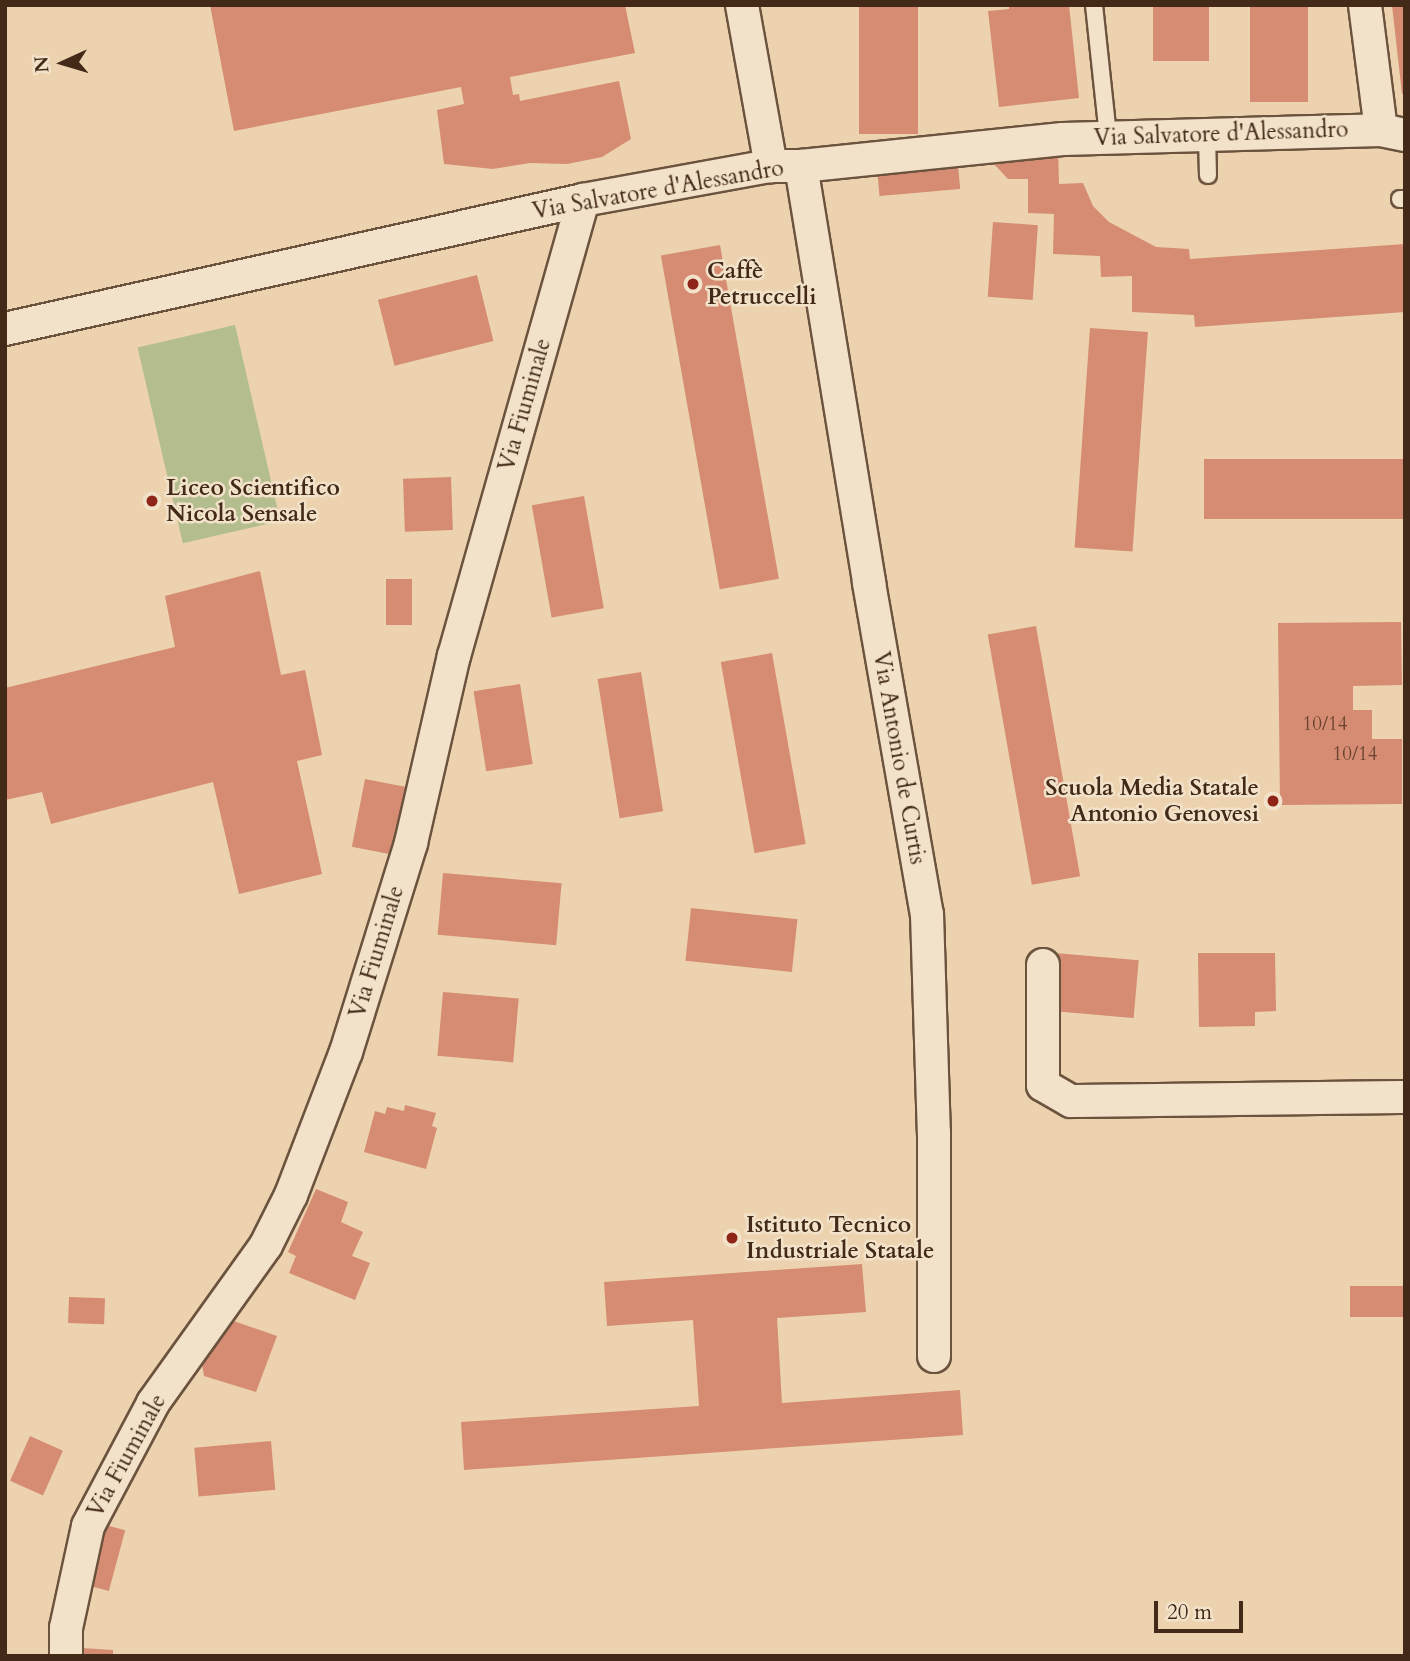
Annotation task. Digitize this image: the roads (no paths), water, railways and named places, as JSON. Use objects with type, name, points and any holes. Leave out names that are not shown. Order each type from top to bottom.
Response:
[{"type":"street","name":"Via Antonio de Curtis","points":[[742,5],[786,166],[866,569],[927,914],[934,1133],[934,1356]]},
{"type":"street","points":[[1365,5],[1393,132]]},
{"type":"street","name":"Via Salvatore d'Alessandro","points":[[5,328],[583,200],[786,166],[1063,139],[1393,132]]},
{"type":"street","name":"Via Fiuminale","points":[[66,1656],[66,1628],[88,1526],[115,1470],[153,1403],[266,1245],[291,1195],[346,1052],[411,843],[454,656],[583,200]]},
{"type":"street","points":[[1043,965],[1043,1085],[1071,1101],[1405,1097]]},
{"type":"lane","points":[[1094,5],[1108,137]]},
{"type":"lane","points":[[1207,135],[1208,176]]},
{"type":"place","name":"Caffè Petruccelli","points":[[693,284]]},
{"type":"place","name":"Liceo Scientifico Nicola Sensale","points":[[152,501]]},
{"type":"place","name":"Scuola Media Statale Antonio Genovesi","points":[[1273,801]]},
{"type":"place","name":"Istituto Tecnico Industriale Statale","points":[[732,1238]]}]
